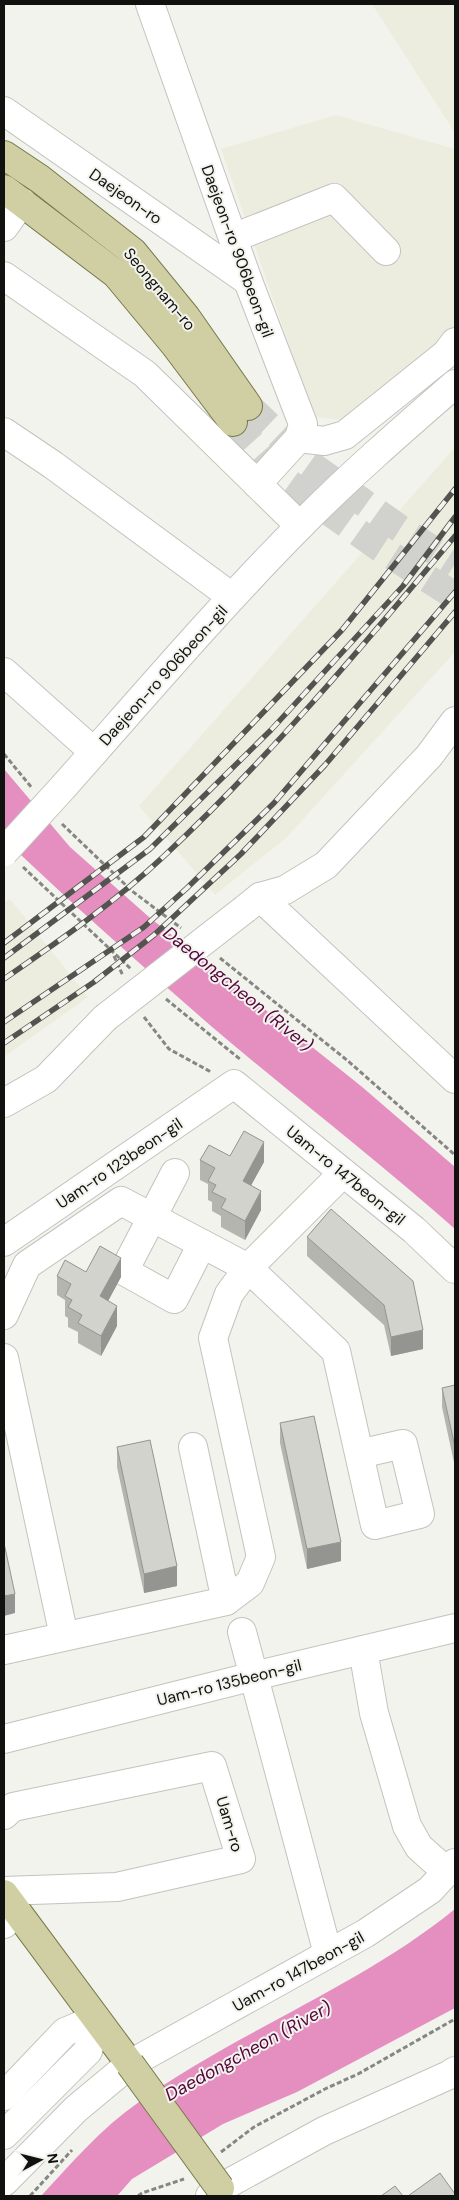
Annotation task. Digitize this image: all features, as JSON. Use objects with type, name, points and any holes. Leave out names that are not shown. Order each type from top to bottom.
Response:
[{"type":"main road","name":"Seongnam-ro","points":[[4,155],[40,179],[133,252],[186,317],[240,414],[175,345],[116,274],[13,195]]},
{"type":"main road","name":"Uam-ro","points":[[7,1905],[130,2064],[219,2193]]},
{"type":"street","name":"Daejeon-ro 906beon-gil","points":[[150,4],[232,238],[303,424],[299,438]]},
{"type":"street","name":"Daejeon-ro","points":[[4,111],[248,281]]},
{"type":"street","points":[[4,227],[13,195]]},
{"type":"street","points":[[232,238],[334,198],[386,251]]},
{"type":"street","points":[[4,276],[145,374],[300,526]]},
{"type":"street","points":[[257,484],[299,438],[324,441],[345,435],[446,354],[455,342]]},
{"type":"street","name":"Daejeon-ro 906beon-gil","points":[[12,858],[65,785],[232,597],[300,526],[388,442],[455,384]]},
{"type":"street","name":"Daejeon-ro 906beon-gil","points":[[4,432],[232,597]]},
{"type":"street","name":"Daejeon-ro 906beon-gil","points":[[4,672],[94,752]]},
{"type":"street","points":[[4,1104],[46,1079],[105,1018],[253,903],[285,890],[326,865],[429,756],[455,721]]},
{"type":"street","points":[[253,903],[455,1079]]},
{"type":"street","name":"Uam-ro 147beon-gil","points":[[240,1075],[343,1173],[414,1230],[455,1268]]},
{"type":"street","name":"Uam-ro 123beon-gil","points":[[4,1242],[240,1075]]},
{"type":"street","points":[[175,1173],[124,1271],[174,1299],[202,1244]]},
{"type":"street","points":[[4,1650],[226,1601],[250,1584],[262,1557],[213,1338],[229,1294],[248,1268],[343,1173]]},
{"type":"street","points":[[4,1314],[27,1265],[121,1201],[248,1268],[336,1351],[359,1454]]},
{"type":"street","points":[[4,1358],[64,1636]]},
{"type":"street","points":[[192,1448],[226,1601]]},
{"type":"street","name":"Uam-ro 135beon-gil","points":[[4,1739],[455,1628]]},
{"type":"street","points":[[242,1632],[328,1954]]},
{"type":"street","points":[[363,1650],[374,1713],[407,1826],[419,1847],[452,1868]]},
{"type":"street","name":"Uam-ro","points":[[4,1815],[13,1807],[212,1766],[241,1859],[117,1887],[7,1905]]},
{"type":"street","name":"Uam-ro 147beon-gil","points":[[4,2182],[76,2109],[130,2064],[366,1932],[430,1890],[452,1868]]},
{"type":"street","points":[[4,2096],[66,2032],[96,2019]]},
{"type":"street","points":[[4,2135],[88,2051],[96,2019]]},
{"type":"street","points":[[219,2193],[324,2131],[453,2076]]},
{"type":"path","points":[[4,754],[34,791]]},
{"type":"path","points":[[59,820],[132,891],[184,931]]},
{"type":"path","points":[[12,858],[112,953],[135,972]]},
{"type":"path","points":[[112,953],[125,980]]},
{"type":"path","points":[[214,954],[348,1061],[455,1155]]},
{"type":"path","points":[[164,997],[240,1075]]},
{"type":"path","points":[[142,1014],[169,1049],[240,1075]]},
{"type":"path","points":[[216,2156],[254,2127],[325,2089],[358,2074],[455,2020]]},
{"type":"path","points":[[30,2196],[75,2146]]},
{"type":"path","points":[[138,2196],[186,2178]]},
{"type":"shaded area","points":[[372,4],[455,4],[455,133]]},
{"type":"shaded area","points":[[336,115],[455,149],[455,336],[349,421],[314,417],[221,149]]},
{"type":"shaded area","points":[[455,447],[455,652],[286,838],[215,895],[139,806]]},
{"type":"shaded area","points":[[10,899],[88,997],[4,1057],[4,903]]},
{"type":"water","name":"Daedongcheon (River)","points":[[4,769],[70,847],[149,917],[361,1086],[455,1167],[455,1229],[395,1177],[211,1026],[106,934],[4,839]]},
{"type":"water","name":"Daedongcheon (River)","points":[[455,1909],[455,2008],[297,2092],[223,2124],[132,2179],[117,2196],[41,2196],[99,2134],[139,2102],[217,2052],[379,1962],[418,1937]]},
{"type":"building","points":[[244,1131],[264,1142],[243,1181],[261,1191],[245,1221],[221,1208],[226,1199],[212,1192],[216,1185],[208,1181],[215,1168],[200,1160],[209,1145],[230,1156]]},
{"type":"building","points":[[331,1209],[413,1281],[423,1330],[391,1337],[384,1305],[307,1237]]},
{"type":"building","points":[[100,1246],[121,1258],[100,1296],[117,1306],[101,1336],[78,1323],[82,1315],[68,1307],[72,1300],[65,1296],[71,1284],[57,1276],[65,1260],[86,1272]]},
{"type":"building","points":[[455,1385],[455,1447],[442,1388]]},
{"type":"building","points":[[314,1416],[341,1542],[307,1549],[280,1423]]},
{"type":"building","points":[[150,1440],[177,1566],[144,1574],[117,1447]]},
{"type":"building","points":[[4,1543],[15,1594],[4,1596]]},
{"type":"building","points":[[440,2173],[455,2196],[408,2196]]},
{"type":"building","points":[[395,2186],[403,2196],[381,2196]]},
{"type":"tunnel","points":[[248,406],[307,462],[399,528],[455,564]]},
{"type":"tunnel","points":[[233,422],[286,481],[380,548],[455,596]]},
{"type":"railway","points":[[4,943],[144,837],[342,630],[455,489]]},
{"type":"railway","points":[[4,958],[150,849],[271,730],[403,586],[455,517]]},
{"type":"railway","points":[[4,979],[106,906],[163,857],[202,819],[314,701],[455,536]]},
{"type":"railway","points":[[4,1022],[144,927],[187,888],[274,803],[455,592]]},
{"type":"railway","points":[[4,1043],[94,982],[154,935],[241,854],[325,765],[455,612]]}]
